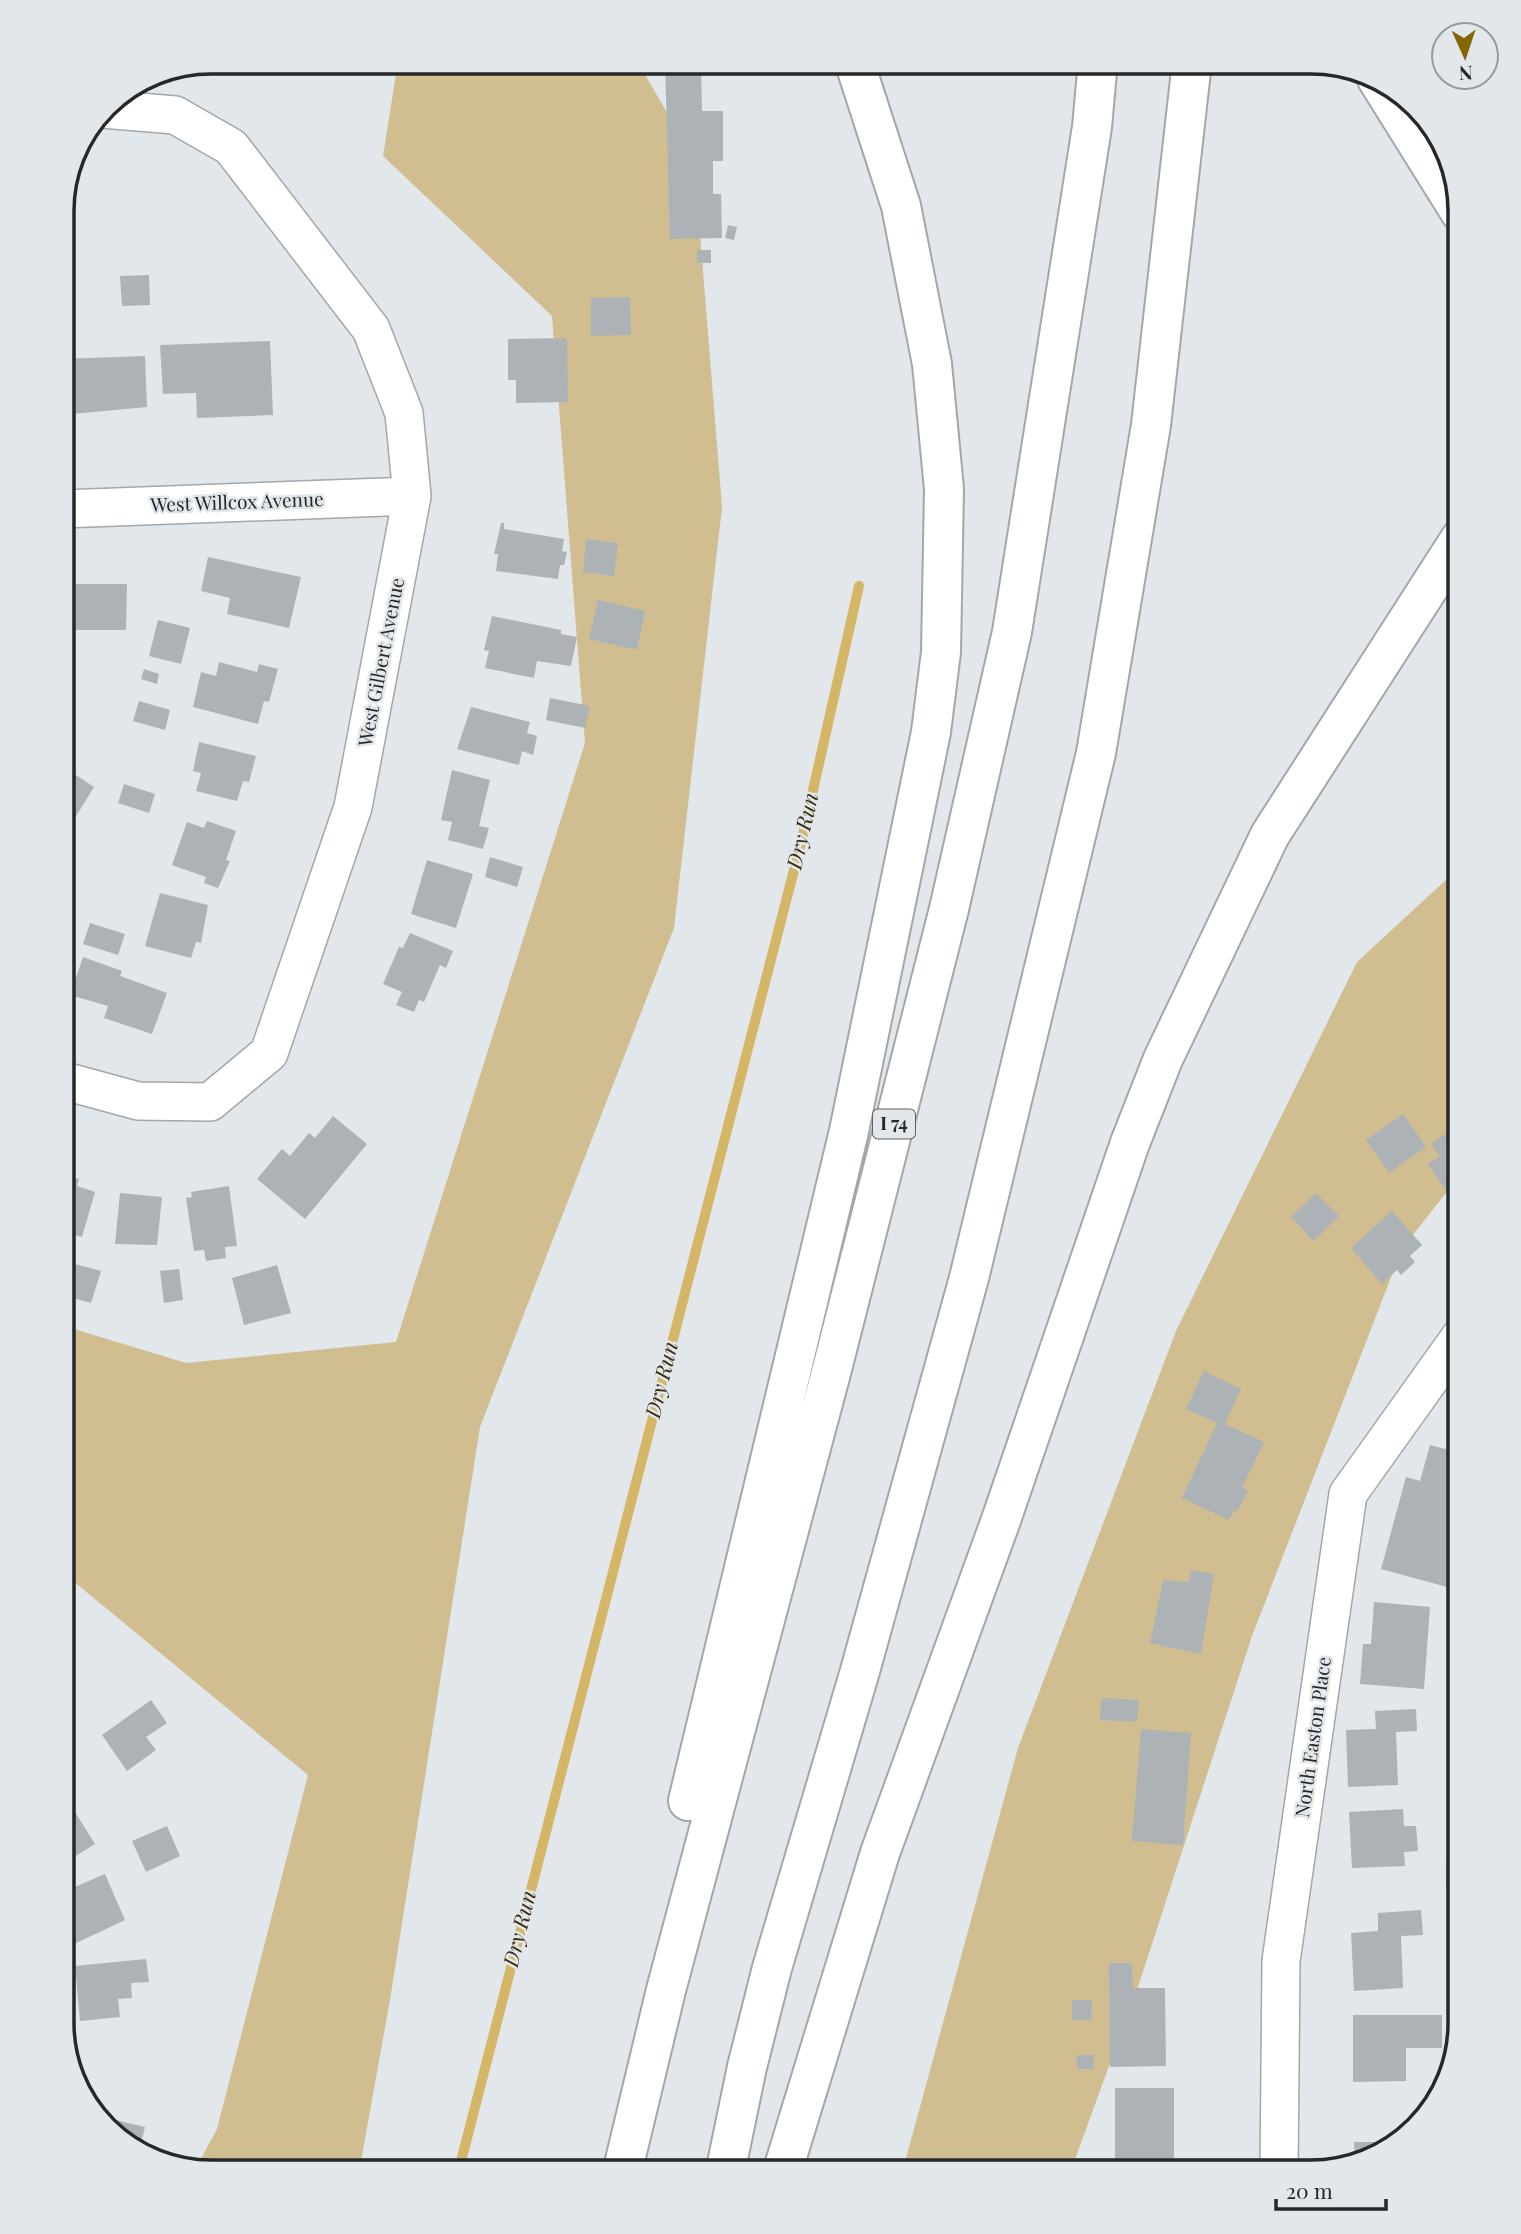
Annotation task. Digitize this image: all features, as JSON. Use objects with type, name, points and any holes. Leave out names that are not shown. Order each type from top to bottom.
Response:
[{"type":"main road","points":[[612,2160],[666,1899],[852,1119],[931,732],[938,680],[945,533],[940,431],[932,364],[901,206],[858,74]]},
{"type":"main road","name":"I 74","points":[[625,2160],[666,1990],[832,1369],[949,909],[1012,632],[1092,127],[1097,74]]},
{"type":"main road","points":[[728,2160],[747,2067],[772,1968],[860,1671],[969,1278],[1096,753],[1151,425],[1191,74]]},
{"type":"main road","points":[[1389,99],[1445,188]]},
{"type":"main road","points":[[786,2160],[880,1853],[1001,1520],[1122,1167],[1163,1059],[1270,835],[1448,561]]},
{"type":"street","name":"West Gilbert Avenue","points":[[74,1084],[138,1101],[210,1102],[268,1053],[353,807],[412,496],[404,413],[371,330],[231,147],[176,115],[118,110]]},
{"type":"street","name":"West Willcox Avenue","points":[[74,509],[412,496]]},
{"type":"street","name":"North Easton Place","points":[[1279,2160],[1281,1961],[1348,1494],[1448,1354]]},
{"type":"shaded area","points":[[396,74],[645,74],[694,159],[722,507],[674,928],[480,1427],[390,2000],[361,2160],[202,2160],[217,2129],[308,1775],[74,1582],[74,1329],[186,1363],[396,1342],[585,743],[552,316],[383,156]]},
{"type":"shaded area","points":[[1448,878],[1448,1190],[1402,1249],[1252,1636],[1140,1981],[1075,2160],[906,2160],[1018,1748],[1176,1331],[1357,962]]},
{"type":"building","points":[[665,74],[701,74],[702,111],[723,111],[723,161],[713,161],[713,194],[721,194],[722,238],[670,239]]},
{"type":"building","points":[[728,225],[737,227],[734,240],[725,238]]},
{"type":"building","points":[[697,250],[711,250],[711,263],[697,263]]},
{"type":"building","points":[[149,275],[150,305],[122,306],[120,276]]},
{"type":"building","points":[[630,297],[631,335],[591,336],[591,298]]},
{"type":"building","points":[[567,338],[568,402],[516,403],[516,380],[508,380],[508,339]]},
{"type":"building","points":[[270,341],[273,415],[197,418],[196,393],[163,394],[160,345]]},
{"type":"building","points":[[145,356],[147,407],[74,414],[74,359]]},
{"type":"building","points":[[501,523],[504,523],[504,529],[564,539],[562,551],[567,552],[564,565],[560,565],[558,579],[496,571],[498,554],[494,554]]},
{"type":"building","points":[[586,539],[618,543],[614,576],[583,572]]},
{"type":"building","points":[[208,557],[301,577],[289,628],[227,614],[230,598],[201,591]]},
{"type":"building","points":[[74,584],[127,584],[126,630],[74,630]]},
{"type":"building","points":[[598,600],[645,611],[637,650],[589,639]]},
{"type":"building","points":[[492,616],[561,630],[561,634],[577,637],[571,666],[537,661],[534,678],[485,668],[489,651],[484,650]]},
{"type":"building","points":[[158,620],[190,628],[181,664],[149,656]]},
{"type":"building","points":[[219,662],[257,672],[259,664],[278,669],[269,702],[264,701],[258,724],[193,707],[201,672],[216,676]]},
{"type":"building","points":[[144,669],[159,674],[157,684],[141,679]]},
{"type":"building","points":[[550,698],[590,706],[585,728],[546,720]]},
{"type":"building","points":[[139,701],[170,710],[165,730],[133,721]]},
{"type":"building","points":[[471,707],[530,722],[527,733],[537,736],[533,755],[522,751],[519,765],[457,749]]},
{"type":"building","points":[[199,742],[256,756],[249,782],[243,781],[237,801],[196,791],[201,773],[193,771]]},
{"type":"building","points":[[452,770],[490,780],[479,826],[489,828],[483,849],[448,840],[452,822],[441,820]]},
{"type":"building","points":[[76,775],[94,787],[74,819]]},
{"type":"building","points":[[124,784],[155,794],[149,813],[118,803]]},
{"type":"building","points":[[207,821],[236,831],[226,860],[230,861],[218,888],[204,883],[206,877],[172,865],[187,822],[204,828]]},
{"type":"building","points":[[490,857],[523,867],[517,887],[485,877]]},
{"type":"building","points":[[427,860],[473,874],[456,928],[411,914]]},
{"type":"building","points":[[160,893],[208,905],[201,943],[196,942],[191,958],[145,946]]},
{"type":"building","points":[[90,923],[125,934],[118,955],[83,944]]},
{"type":"building","points":[[410,933],[453,951],[446,968],[440,965],[424,1002],[419,1000],[414,1012],[396,1005],[402,992],[383,984],[399,947],[403,948]]},
{"type":"building","points":[[83,957],[122,971],[120,976],[167,993],[152,1034],[104,1018],[108,1006],[74,996],[74,983]]},
{"type":"building","points":[[1403,1114],[1426,1147],[1389,1173],[1366,1140]]},
{"type":"building","points":[[333,1116],[367,1144],[305,1219],[257,1179],[282,1149],[290,1156],[309,1133],[315,1138]]},
{"type":"building","points":[[1448,1132],[1448,1193],[1428,1164],[1440,1156],[1431,1144]]},
{"type":"building","points":[[74,1178],[79,1179],[77,1186],[95,1192],[82,1237],[74,1235]]},
{"type":"building","points":[[229,1186],[237,1246],[225,1247],[226,1258],[206,1261],[204,1250],[194,1251],[186,1198],[192,1197],[191,1192]]},
{"type":"building","points":[[120,1193],[162,1197],[157,1245],[115,1244]]},
{"type":"building","points":[[1316,1193],[1339,1216],[1314,1241],[1291,1217]]},
{"type":"building","points":[[1392,1211],[1422,1245],[1410,1256],[1415,1262],[1401,1275],[1397,1270],[1382,1284],[1351,1248]]},
{"type":"building","points":[[74,1264],[101,1271],[91,1303],[74,1298]]},
{"type":"building","points":[[277,1265],[291,1313],[244,1325],[232,1278]]},
{"type":"building","points":[[179,1269],[183,1300],[164,1303],[160,1271]]},
{"type":"building","points":[[1204,1371],[1241,1389],[1225,1424],[1264,1442],[1242,1488],[1248,1491],[1237,1512],[1234,1510],[1229,1520],[1182,1498],[1217,1423],[1186,1409]]},
{"type":"building","points":[[1430,1445],[1448,1450],[1447,1587],[1381,1569],[1406,1477],[1420,1481]]},
{"type":"building","points":[[1191,1570],[1214,1574],[1201,1654],[1150,1643],[1163,1580],[1189,1582]]},
{"type":"building","points":[[1374,1602],[1430,1607],[1424,1689],[1360,1684],[1363,1644],[1371,1644]]},
{"type":"building","points":[[1102,1698],[1139,1700],[1137,1722],[1100,1720]]},
{"type":"building","points":[[151,1700],[167,1723],[146,1737],[156,1750],[127,1771],[102,1735]]},
{"type":"building","points":[[1416,1709],[1417,1731],[1396,1732],[1398,1785],[1348,1787],[1346,1730],[1376,1729],[1375,1711]]},
{"type":"building","points":[[1141,1729],[1191,1733],[1183,1845],[1132,1841]]},
{"type":"building","points":[[1403,1809],[1404,1826],[1416,1826],[1418,1851],[1404,1852],[1405,1866],[1352,1868],[1349,1812]]},
{"type":"building","points":[[74,1813],[95,1844],[74,1857]]},
{"type":"building","points":[[167,1826],[180,1856],[146,1872],[132,1841]]},
{"type":"building","points":[[1447,1847],[1448,1889],[1446,1889]]},
{"type":"building","points":[[105,1874],[125,1920],[74,1944],[74,1887]]},
{"type":"building","points":[[1421,1910],[1423,1935],[1401,1936],[1403,1988],[1354,1991],[1351,1933],[1378,1931],[1378,1913]]},
{"type":"building","points":[[146,1959],[149,1982],[131,1983],[132,1998],[118,1999],[120,2017],[80,2021],[75,1966]]},
{"type":"building","points":[[1109,1963],[1132,1963],[1133,1988],[1165,1988],[1166,2066],[1110,2067]]},
{"type":"building","points":[[1072,2000],[1092,2000],[1091,2020],[1072,2020]]},
{"type":"building","points":[[1353,2015],[1442,2015],[1442,2048],[1406,2048],[1406,2081],[1353,2082]]},
{"type":"building","points":[[1077,2055],[1094,2055],[1094,2069],[1077,2069]]},
{"type":"building","points":[[1115,2088],[1174,2088],[1174,2160],[1115,2160]]},
{"type":"building","points":[[114,2119],[145,2127],[142,2141]]},
{"type":"building","points":[[1354,2142],[1379,2142],[1363,2150],[1355,2153]]},
{"type":"waterway","name":"Dry Run","points":[[461,2160],[802,839],[859,586]]}]
